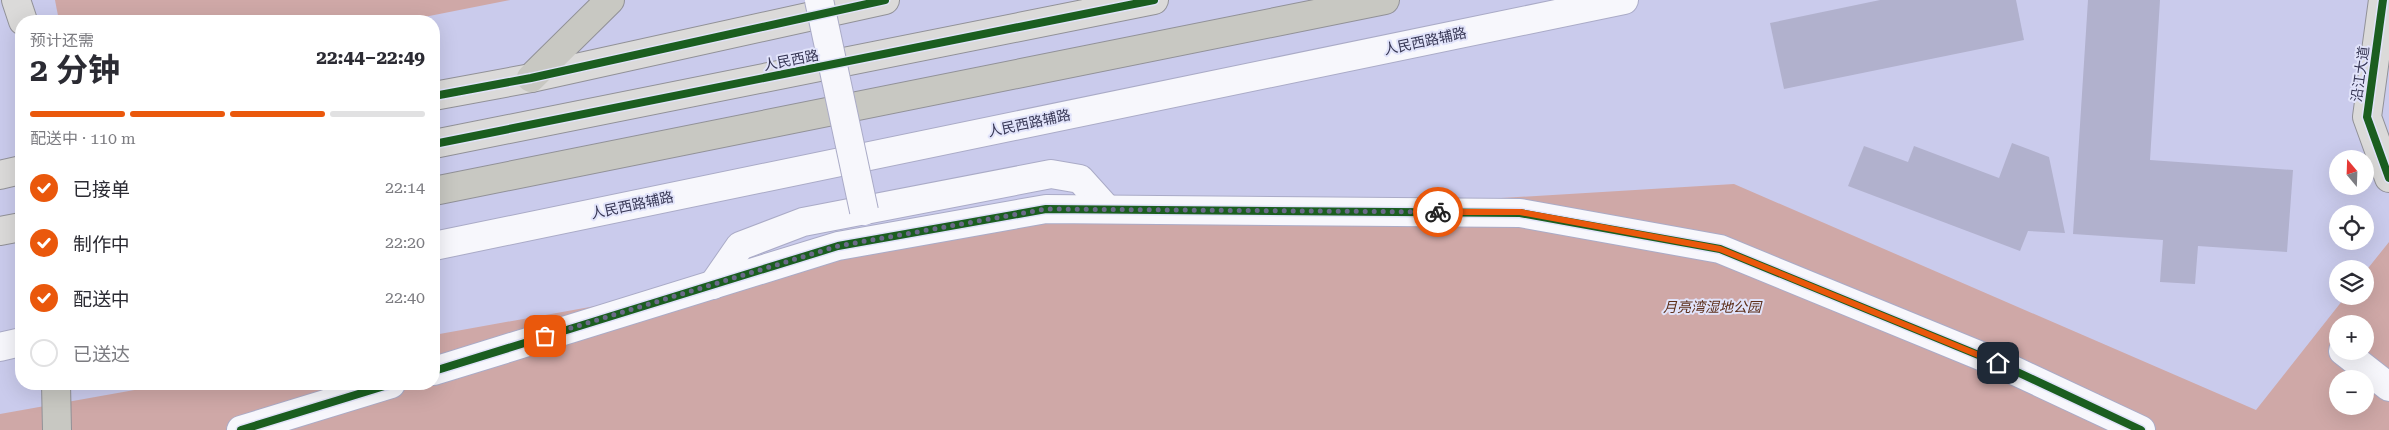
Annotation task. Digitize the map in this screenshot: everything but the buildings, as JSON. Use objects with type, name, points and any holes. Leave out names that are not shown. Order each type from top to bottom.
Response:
[{"type":"highway","points":[[531,78],[610,0]]},
{"type":"highway","points":[[440,191],[1385,0]]},
{"type":"highway","points":[[56,390],[56,430]]},
{"type":"main road","points":[[16,0],[21,15]]},
{"type":"main road","points":[[440,95],[531,78],[885,0]]},
{"type":"main road","name":"人民西路","points":[[440,143],[1154,0]]},
{"type":"main road","name":"沿江大道","points":[[2383,0],[2367,117],[2389,178]]},
{"type":"main road","points":[[0,175],[15,171]]},
{"type":"main road","points":[[0,231],[15,228]]},
{"type":"street","points":[[819,0],[864,211]]},
{"type":"street","name":"人民西路辅路","points":[[440,245],[1624,0]]},
{"type":"street","points":[[712,285],[740,246],[803,222],[1051,174],[1080,179],[1107,209]]},
{"type":"street","points":[[440,369],[838,246],[1046,209],[1520,212],[1720,249],[1998,363],[2141,430]]},
{"type":"street","points":[[2355,360],[2389,386]]},
{"type":"street","points":[[241,430],[371,390]]},
{"type":"green space","points":[[55,0],[510,0],[434,15],[58,15]]},
{"type":"green space","name":"月亮湾湿地公园","points":[[1734,184],[2256,410],[2329,318],[2329,360],[2374,360],[2374,315],[2331,315],[2339,305],[2374,305],[2374,261],[2389,242],[2389,430],[0,430],[0,414],[134,390],[440,390],[440,334],[712,285],[1046,209],[1286,211]]},
{"type":"cycle path","points":[[440,95],[531,78],[885,0]]},
{"type":"cycle path","points":[[440,143],[1154,0]]},
{"type":"cycle path","points":[[2383,0],[2367,117],[2389,178]]},
{"type":"cycle path","points":[[440,369],[838,246],[1046,209],[1520,213],[1720,249],[1998,363],[2141,430]]},
{"type":"cycle path","points":[[241,430],[371,390]]},
{"type":"way so far","points":[[545,336],[838,246],[1046,209],[1438,212]]},
{"type":"route","points":[[1438,212],[1520,212],[1720,249],[1998,363]]}]
